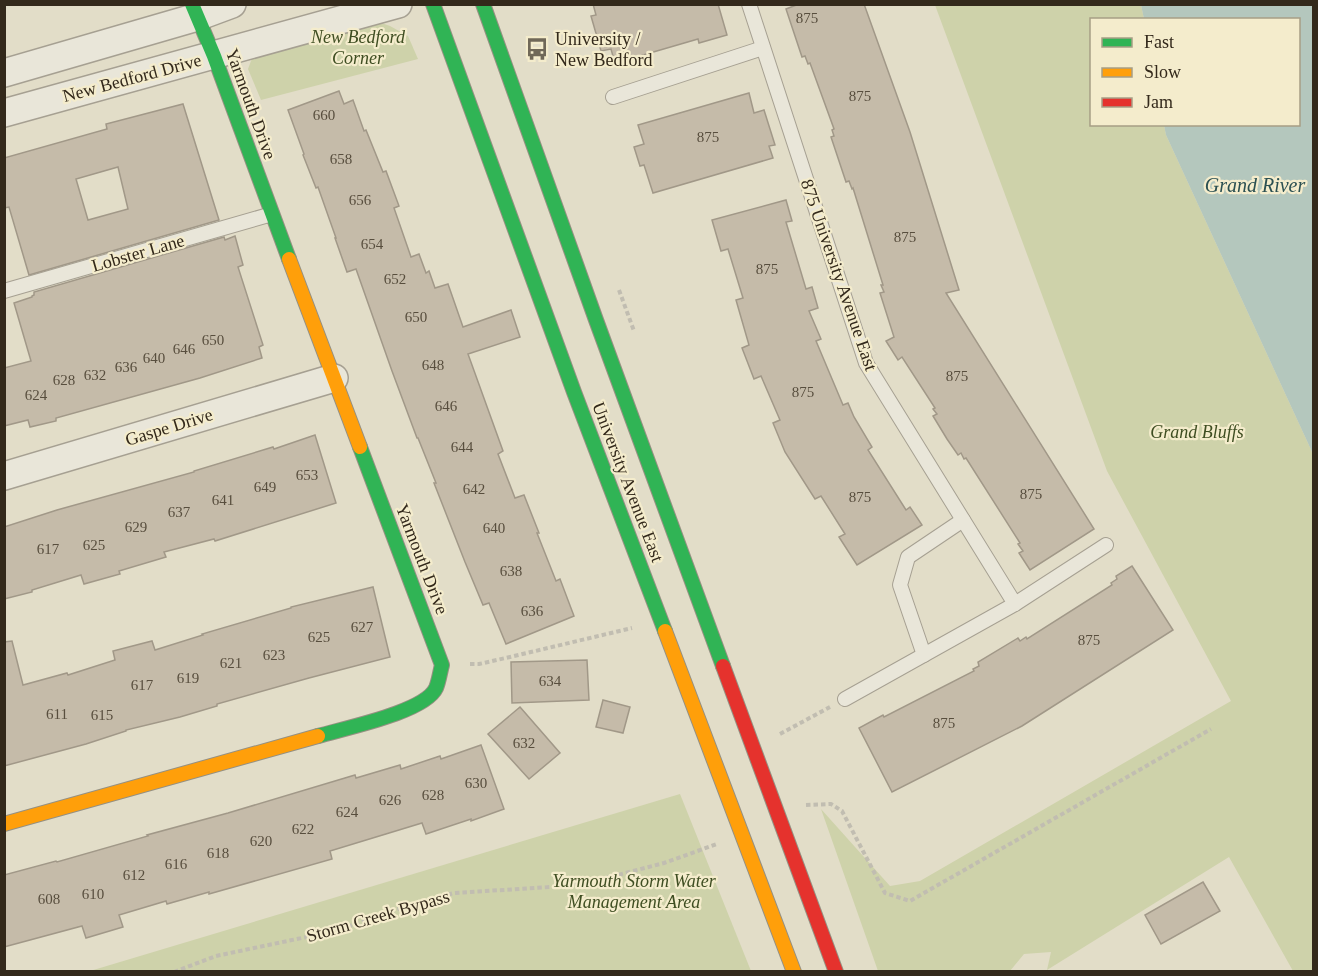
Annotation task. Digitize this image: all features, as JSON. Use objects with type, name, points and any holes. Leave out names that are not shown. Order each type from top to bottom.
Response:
[{"type":"main road","name":"University Avenue East","points":[[433,4],[574,392],[794,972]]},
{"type":"main road","name":"University Avenue East","points":[[483,4],[596,320],[836,972]]},
{"type":"main road","name":"Yarmouth Drive","points":[[194,11],[214,56],[442,665]]},
{"type":"main road","points":[[4,824],[398,713],[419,704],[436,689],[442,665]]},
{"type":"street","points":[[4,73],[194,11],[232,4]]},
{"type":"street","name":"New Bedford Drive","points":[[4,113],[398,4]]},
{"type":"street","name":"Gaspe Drive","points":[[4,476],[334,378]]},
{"type":"lane","name":"875 University Avenue East","points":[[749,4],[866,363],[1015,604]]},
{"type":"lane","points":[[613,97],[763,48]]},
{"type":"lane","name":"Lobster Lane","points":[[4,291],[272,214]]},
{"type":"lane","points":[[924,655],[900,585],[908,557],[963,520]]},
{"type":"lane","points":[[845,699],[1015,604],[1106,545]]},
{"type":"path","points":[[442,665],[479,664],[634,627]]},
{"type":"path","points":[[780,734],[845,699]]},
{"type":"path","points":[[806,805],[831,804],[842,811],[885,893],[910,901],[1211,729]]},
{"type":"path","name":"Storm Creek Bypass","points":[[174,972],[216,956],[335,931],[404,907],[454,893],[567,886],[664,863],[723,842]]},
{"type":"green space","name":"Grand Bluffs","points":[[935,5],[1141,5],[1144,18],[1090,18],[1090,126],[1164,126],[1166,135],[1313,454],[1313,971],[1293,971],[1229,857],[1047,970],[1051,952],[1024,954],[1010,971],[878,971],[821,809],[890,886],[920,881],[1231,701],[1107,471]]},
{"type":"green space","name":"New Bedford Corner","points":[[367,18],[390,26],[408,36],[418,59],[261,100],[248,69],[254,53]]},
{"type":"green space","name":"Yarmouth Storm Water Management Area","points":[[680,794],[751,971],[90,971]]},
{"type":"water","name":"Grand River","points":[[1141,5],[1313,5],[1313,454],[1166,135],[1164,126],[1300,126],[1300,18],[1144,18]]},
{"type":"building","points":[[593,4],[718,4],[727,35],[699,43],[698,39],[643,55],[644,59],[616,67],[611,49],[601,51],[591,16],[596,15]]},
{"type":"building","points":[[799,4],[864,4],[910,132],[959,290],[946,293],[1094,529],[1030,570],[1019,553],[1023,551],[1018,544],[1020,543],[966,458],[964,459],[961,453],[958,455],[947,439],[933,416],[937,414],[933,409],[935,408],[902,357],[898,360],[886,341],[894,337],[880,293],[884,292],[881,285],[883,285],[853,188],[849,181],[846,182],[831,137],[834,136],[832,130],[834,129],[810,63],[808,64],[805,56],[802,57],[786,9]]},
{"type":"building","points":[[339,91],[344,104],[353,100],[383,172],[386,171],[399,206],[394,208],[411,257],[419,254],[426,273],[429,271],[435,288],[448,284],[463,327],[511,310],[520,337],[468,354],[503,451],[498,454],[515,498],[524,495],[556,581],[560,579],[574,616],[506,644],[489,603],[483,605],[465,562],[392,371],[356,269],[347,272],[318,187],[316,188],[303,155],[288,110]]},
{"type":"building","points":[[749,93],[754,113],[764,110],[775,145],[769,146],[773,158],[653,193],[644,165],[640,166],[634,147],[644,144],[638,125]]},
{"type":"building","points":[[183,104],[219,220],[29,275],[9,207],[4,208],[4,158],[107,129],[106,124]],"holes":[[[118,167],[128,209],[88,220],[76,179]]]},
{"type":"building","points":[[786,200],[792,221],[786,222],[806,289],[812,287],[818,308],[809,311],[821,339],[816,341],[843,405],[848,403],[872,447],[868,450],[906,510],[910,507],[922,525],[857,565],[839,537],[845,534],[821,496],[815,499],[785,452],[773,423],[780,420],[761,376],[754,379],[742,348],[749,345],[736,300],[743,298],[728,249],[721,251],[712,220]]},
{"type":"building","points":[[235,236],[243,265],[238,267],[263,345],[259,347],[262,358],[200,378],[56,418],[56,421],[30,427],[28,420],[4,426],[4,368],[31,361],[14,303],[32,297],[34,292],[224,237],[225,240]]},
{"type":"building","points":[[315,435],[336,503],[215,541],[214,539],[164,552],[166,557],[119,571],[120,574],[84,584],[81,575],[4,599],[4,527]]},
{"type":"building","points":[[1132,566],[1173,630],[1022,726],[892,792],[859,728],[974,671],[973,669],[979,666],[978,662],[1018,638],[1020,641],[1026,637],[1027,639],[1112,585],[1111,583],[1117,579],[1116,576]]},
{"type":"building","points":[[373,587],[390,657],[309,678],[4,766],[4,642],[12,641],[23,685],[67,673],[68,675],[115,660],[113,651],[152,641],[155,650],[291,607]]},
{"type":"building","points":[[587,660],[589,700],[512,703],[511,662]]},
{"type":"building","points":[[603,700],[630,707],[623,733],[596,727]]},
{"type":"building","points":[[520,707],[560,753],[529,779],[488,734]]},
{"type":"building","points":[[481,745],[504,809],[426,834],[422,823],[330,851],[332,859],[209,894],[209,892],[167,904],[166,901],[119,915],[123,927],[86,938],[82,926],[4,947],[4,875],[57,862],[355,775],[356,778],[400,765],[401,769],[440,756],[441,759]]},
{"type":"building","points":[[1203,882],[1220,911],[1161,944],[1145,915]]},
{"type":"traffic: fast","points":[[192,4],[214,56],[289,259]]},
{"type":"traffic: fast","points":[[433,4],[574,392],[665,631]]},
{"type":"traffic: fast","points":[[483,4],[723,666]]},
{"type":"traffic: fast","points":[[318,736],[383,718],[417,704],[429,697],[436,688],[442,665],[360,447]]},
{"type":"traffic: slow","points":[[289,259],[360,447]]},
{"type":"traffic: slow","points":[[665,631],[794,972]]},
{"type":"traffic: slow","points":[[4,824],[318,736]]},
{"type":"traffic: jam","points":[[723,666],[836,972]]},
{"type":"place","name":"University / New Bedford","points":[[537,49]]}]
